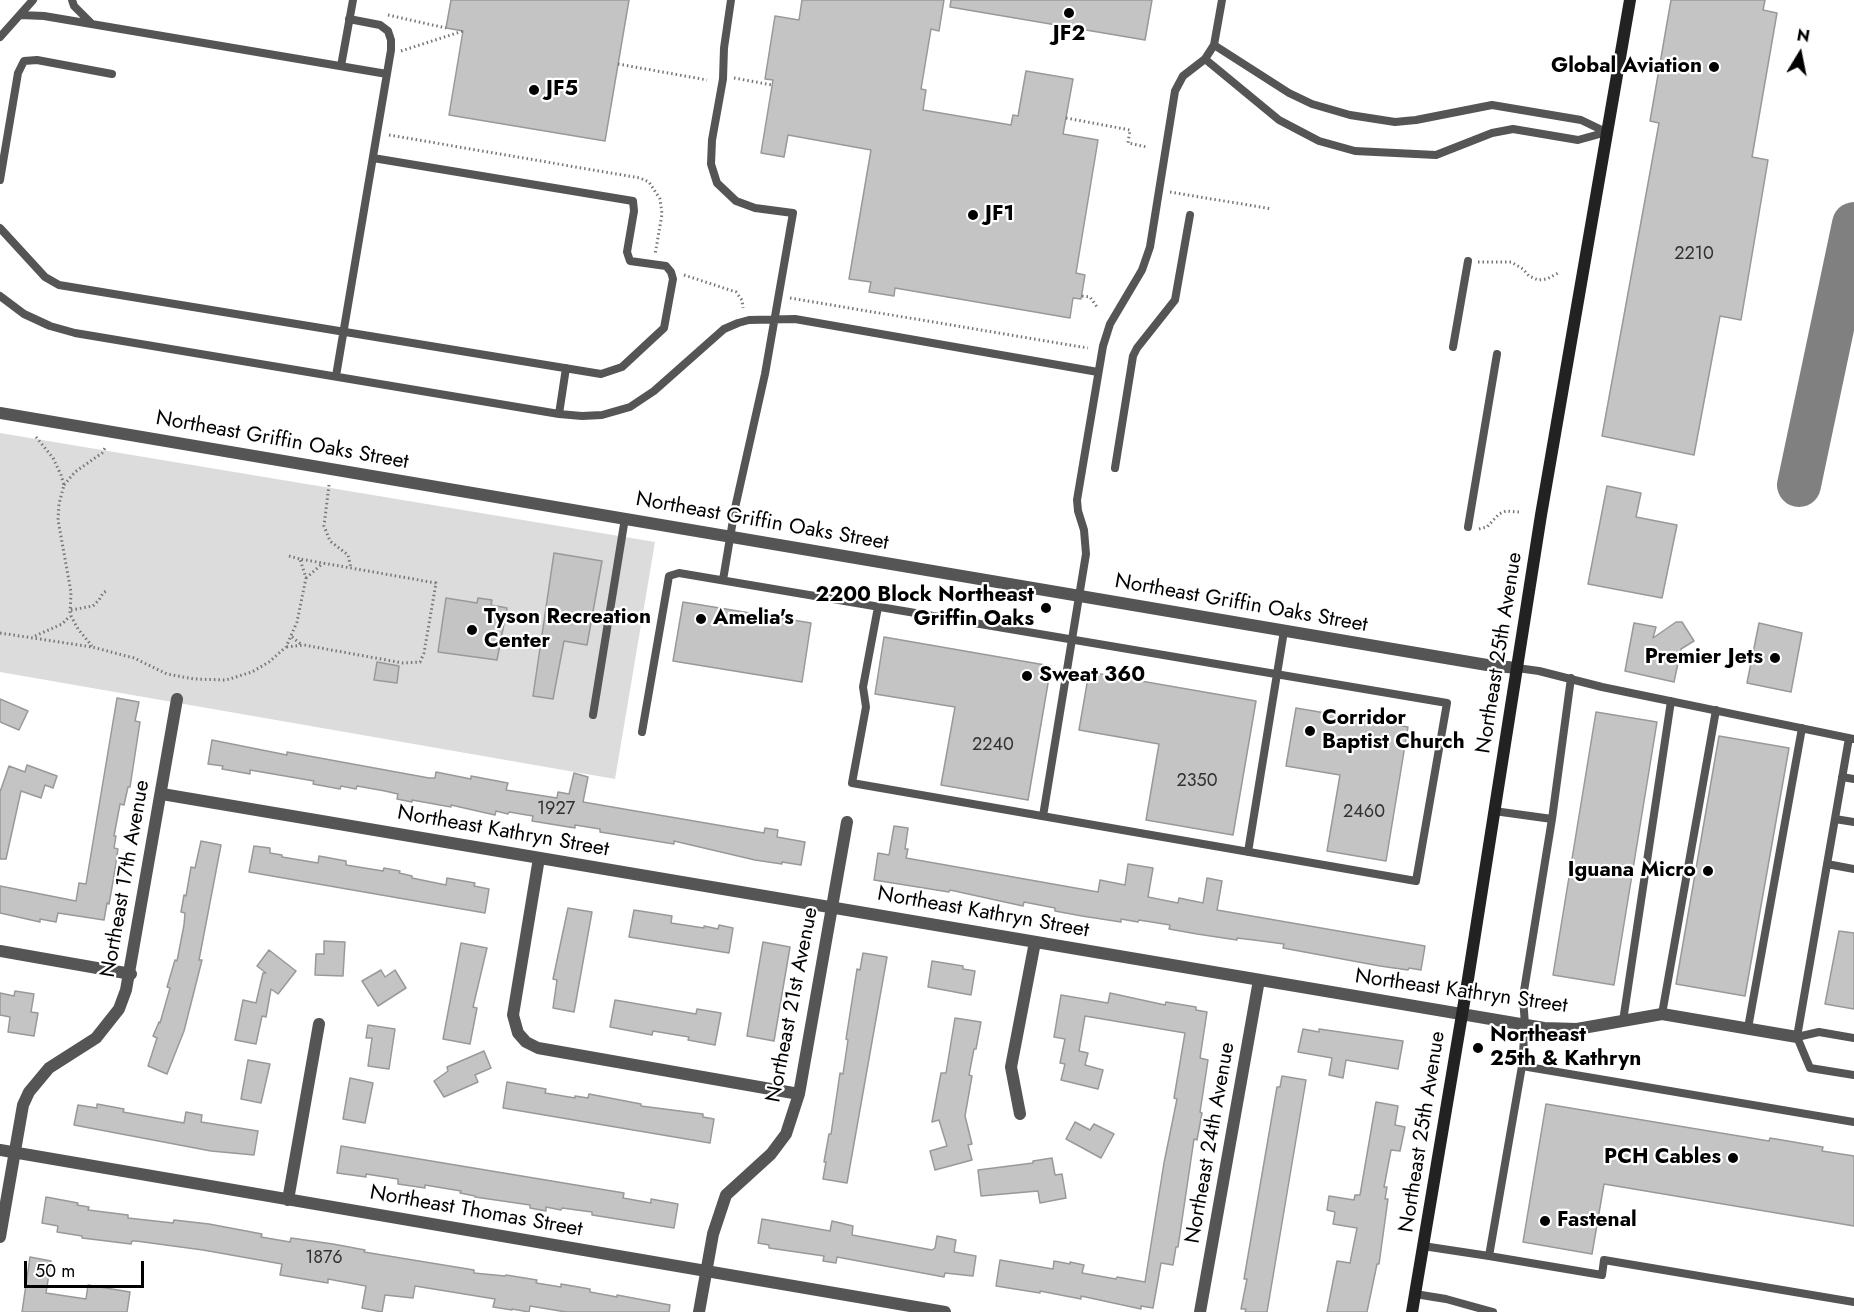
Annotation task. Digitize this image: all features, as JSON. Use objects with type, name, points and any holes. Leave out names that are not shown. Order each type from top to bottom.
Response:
[{"type":"main road","name":"Northeast 25th Avenue","points":[[1412,1312],[1517,668],[1630,0]]},
{"type":"street","name":"Northeast Griffin Oaks Street","points":[[0,413],[1284,631],[1517,668]]},
{"type":"street","name":"Northeast 17th Avenue","points":[[0,1237],[23,1105],[29,1092],[49,1068],[96,1038],[108,1025],[119,1009],[131,974],[177,699]]},
{"type":"street","name":"Northeast Kathryn Street","points":[[162,794],[1544,1028],[1577,1029],[1662,1014],[1797,1037]]},
{"type":"street","name":"Northeast 21st Avenue","points":[[699,1312],[713,1234],[726,1195],[771,1154],[786,1134],[799,1094],[847,822]]},
{"type":"street","points":[[539,858],[513,1015],[518,1033],[526,1042],[538,1048],[799,1094]]},
{"type":"street","points":[[1020,1114],[1011,1066],[1035,942]]},
{"type":"street","points":[[0,951],[131,974]]},
{"type":"street","name":"Northeast 24th Avenue","points":[[1200,1312],[1259,980]]},
{"type":"street","points":[[288,1200],[319,1024]]},
{"type":"street","name":"Northeast Thomas Street","points":[[0,1150],[945,1312]]},
{"type":"lane","points":[[0,37],[33,0]]},
{"type":"lane","points":[[72,0],[74,6],[92,24]]},
{"type":"lane","points":[[341,66],[353,0]]},
{"type":"lane","points":[[723,580],[735,508],[765,375],[793,213],[755,208],[736,201],[717,183],[711,164],[712,140],[723,79],[724,48],[731,0]]},
{"type":"lane","points":[[1043,816],[1073,640],[1086,543],[1077,500],[1105,335],[1142,270],[1148,253],[1175,91],[1183,76],[1205,59],[1214,45],[1222,0]]},
{"type":"lane","points":[[21,15],[44,16],[387,74]]},
{"type":"lane","points":[[336,376],[391,50],[388,31],[380,25],[350,19]]},
{"type":"lane","points":[[1214,45],[1289,93],[1312,104],[1350,116],[1373,120],[1405,121],[1492,105],[1581,120],[1607,132]]},
{"type":"lane","points":[[1205,59],[1279,120],[1319,141],[1355,151],[1436,155],[1492,133],[1513,129],[1578,140],[1607,132]]},
{"type":"lane","points":[[0,180],[18,73],[24,61],[37,60],[112,74]]},
{"type":"lane","points":[[0,228],[45,277],[59,285],[601,374],[622,367],[664,328],[673,279],[666,266],[630,261],[627,252],[634,211],[633,201],[373,158]]},
{"type":"lane","points":[[1115,468],[1133,356],[1175,300],[1190,214]]},
{"type":"lane","points":[[1453,347],[1468,261]]},
{"type":"lane","points":[[0,296],[24,314],[50,326],[75,333],[559,414],[602,416],[630,407],[654,391],[724,329],[738,323],[775,318],[807,321],[1098,372]]},
{"type":"lane","points":[[1468,527],[1497,354]]},
{"type":"lane","points":[[559,414],[566,368]]},
{"type":"lane","points":[[593,715],[625,518]]},
{"type":"lane","points":[[642,732],[669,576],[679,573],[1447,703],[1416,881],[852,783],[866,707],[863,687],[878,607]]},
{"type":"lane","points":[[1248,852],[1284,631]]},
{"type":"lane","points":[[1517,668],[1851,739],[1842,777],[1797,1037],[1810,1068],[1854,1075]]},
{"type":"lane","points":[[1489,1256],[1522,1066],[1525,1025],[1523,998],[1552,819],[1571,678]]},
{"type":"lane","points":[[1623,1021],[1671,701]]},
{"type":"lane","points":[[1662,1014],[1716,710]]},
{"type":"lane","points":[[1748,1028],[1802,728]]},
{"type":"lane","points":[[1842,777],[1854,779]]},
{"type":"lane","points":[[1494,811],[1552,819]]},
{"type":"lane","points":[[1835,819],[1854,822]]},
{"type":"lane","points":[[1827,864],[1854,869]]},
{"type":"lane","points":[[1797,1037],[1819,1032],[1854,1038]]},
{"type":"lane","points":[[1522,1066],[1854,1122]]},
{"type":"lane","points":[[1423,1246],[1602,1275],[1604,1260],[1854,1302]]},
{"type":"lane","points":[[1415,1294],[1446,1299],[1493,1312]]},
{"type":"path","points":[[388,15],[446,28]]},
{"type":"path","points":[[391,50],[402,51],[463,31]]},
{"type":"path","points":[[618,64],[707,80]]},
{"type":"path","points":[[733,78],[772,85]]},
{"type":"path","points":[[1066,118],[1130,130],[1128,143],[1147,147]]},
{"type":"path","points":[[1159,191],[1272,209]]},
{"type":"path","points":[[1468,261],[1511,262],[1538,280],[1547,279],[1560,272]]},
{"type":"path","points":[[779,296],[1088,348]]},
{"type":"path","points":[[1082,296],[1090,297],[1097,307]]},
{"type":"path","points":[[36,437],[58,465],[64,485]]},
{"type":"path","points":[[92,647],[78,629],[70,612],[71,592],[58,520],[58,504],[64,485],[75,472],[102,453],[105,448]]},
{"type":"path","points":[[329,485],[324,526],[330,541],[348,555],[351,568]]},
{"type":"path","points":[[1468,527],[1481,529],[1487,527],[1499,513],[1519,512]]},
{"type":"path","points":[[286,647],[304,645],[403,663],[416,663],[423,658],[436,583],[289,556]]},
{"type":"path","points":[[0,633],[92,647],[134,658],[167,674],[211,680],[237,678],[269,662],[286,647],[292,637],[306,578],[300,559]]},
{"type":"path","points":[[306,578],[324,563]]},
{"type":"path","points":[[30,637],[62,624],[70,612],[93,606],[103,592],[108,590]]},
{"type":"path","points":[[292,637],[304,645]]},
{"type":"shaded area","points":[[0,433],[655,542],[615,779],[0,672]]},
{"type":"building","name":"JF5","points":[[451,0],[629,0],[605,141],[449,115],[463,31],[446,28]]},
{"type":"building","name":"JF1","points":[[802,0],[944,0],[939,31],[931,29],[921,89],[926,90],[923,110],[1011,125],[1013,115],[1018,116],[1026,71],[1073,79],[1063,134],[1098,140],[1076,273],[1085,275],[1081,299],[1073,298],[1070,318],[895,288],[894,296],[869,292],[871,282],[849,279],[871,150],[788,135],[784,157],[761,153],[773,80],[765,79],[775,16],[799,20]]},
{"type":"building","name":"JF2","points":[[951,0],[1152,0],[1145,40],[950,7]]},
{"type":"building","points":[[1671,0],[1765,0],[1763,10],[1777,13],[1752,157],[1768,160],[1741,320],[1720,316],[1694,455],[1602,436],[1659,123],[1650,121]]},
{"type":"building","points":[[1607,486],[1641,493],[1636,517],[1677,525],[1662,598],[1588,584]]},
{"type":"building","points":[[554,553],[602,561],[587,645],[564,641],[553,699],[533,696]]},
{"type":"building","name":"Tyson Recreation Center","points":[[446,598],[477,603],[478,598],[492,600],[491,605],[507,608],[497,660],[438,652]]},
{"type":"building","points":[[683,602],[811,623],[802,682],[673,661]]},
{"type":"building","points":[[1676,622],[1682,622],[1694,641],[1681,649],[1674,682],[1625,671],[1634,623],[1656,627],[1653,638]]},
{"type":"building","name":"Premier Jets","points":[[1759,623],[1802,633],[1791,692],[1747,683]]},
{"type":"building","points":[[884,637],[1051,666],[1028,800],[941,785],[955,707],[875,694]]},
{"type":"building","points":[[377,662],[399,666],[397,683],[374,680]]},
{"type":"building","points":[[1089,672],[1256,701],[1233,835],[1146,820],[1159,744],[1079,730]]},
{"type":"building","points":[[117,698],[139,702],[135,721],[140,722],[130,787],[128,787],[124,805],[120,804],[114,836],[116,836],[114,848],[118,849],[109,904],[107,903],[104,920],[58,913],[56,922],[40,919],[40,922],[0,913],[0,886],[76,901],[79,883],[86,884]]},
{"type":"building","points":[[0,699],[28,711],[19,730],[0,722]]},
{"type":"building","points":[[1296,708],[1408,727],[1386,861],[1327,851],[1340,775],[1286,766]]},
{"type":"building","points":[[1596,712],[1657,722],[1614,985],[1553,975]]},
{"type":"building","points":[[1719,736],[1789,748],[1745,996],[1676,984]]},
{"type":"building","points":[[212,740],[287,755],[287,752],[429,778],[435,778],[436,772],[471,779],[471,776],[508,783],[506,790],[557,798],[558,792],[569,794],[574,773],[588,777],[583,802],[764,833],[765,828],[778,830],[777,837],[805,842],[801,865],[755,860],[674,841],[674,844],[600,832],[600,829],[575,825],[575,828],[532,821],[533,816],[509,812],[508,814],[496,811],[495,815],[451,805],[451,807],[412,800],[412,802],[397,799],[398,794],[357,786],[356,789],[341,786],[340,789],[313,784],[314,781],[250,770],[250,774],[222,769],[223,766],[208,764]]},
{"type":"building","points":[[27,765],[57,776],[53,788],[45,785],[41,798],[21,791],[6,859],[0,859],[0,792],[9,766],[25,772]]},
{"type":"building","points":[[894,826],[908,828],[906,858],[1098,892],[1100,880],[1125,885],[1128,864],[1153,868],[1148,897],[1178,903],[1179,898],[1203,903],[1207,878],[1222,881],[1217,910],[1425,946],[1421,970],[1380,966],[1283,948],[1284,944],[1237,938],[1237,940],[1169,929],[1170,925],[1139,920],[1138,922],[1121,919],[1121,922],[1055,911],[1055,908],[1024,902],[1023,906],[950,890],[949,892],[874,880],[878,853],[889,855]]},
{"type":"building","points":[[201,841],[221,845],[199,960],[202,960],[184,1031],[167,1074],[148,1066],[157,1038],[153,1036],[160,1023],[170,988],[167,987],[175,960],[177,961],[184,925],[185,913],[181,912],[184,895],[186,896],[191,867],[195,868]]},
{"type":"building","points":[[254,846],[270,848],[270,853],[282,855],[282,857],[318,863],[319,856],[346,861],[346,865],[383,871],[384,868],[400,871],[399,873],[412,876],[412,878],[446,885],[447,878],[475,883],[474,886],[489,889],[485,913],[249,872]]},
{"type":"building","points":[[568,908],[592,912],[574,1012],[553,1008],[557,980],[553,979]]},
{"type":"building","points":[[634,910],[672,916],[671,923],[704,928],[704,926],[718,929],[719,925],[733,928],[729,953],[629,937]]},
{"type":"building","points":[[1839,931],[1854,933],[1854,1009],[1825,1004]]},
{"type":"building","points":[[324,941],[345,942],[343,976],[315,975],[316,954],[324,954]]},
{"type":"building","points":[[763,942],[790,947],[774,1041],[747,1036]]},
{"type":"building","points":[[461,943],[487,948],[473,1007],[477,1008],[470,1044],[443,1039]]},
{"type":"building","points":[[269,950],[296,971],[278,994],[271,989],[266,1017],[262,1016],[256,1044],[235,1040],[243,1000],[256,1003],[263,973],[266,973],[257,966]]},
{"type":"building","points":[[863,953],[887,957],[847,1183],[823,1179],[826,1162],[824,1162],[829,1134],[831,1134],[840,1073],[843,1074],[857,969],[860,970]]},
{"type":"building","points":[[932,961],[963,966],[963,969],[975,971],[971,995],[928,987]]},
{"type":"building","points":[[381,970],[385,977],[395,970],[406,988],[378,1006],[362,981]]},
{"type":"building","points":[[15,991],[34,994],[31,1012],[38,1013],[34,1036],[8,1032],[10,1017],[0,1015],[0,993],[14,996]]},
{"type":"building","points":[[1110,993],[1165,1005],[1166,1002],[1196,1007],[1196,1010],[1207,1012],[1200,1058],[1208,1060],[1200,1112],[1202,1113],[1197,1140],[1194,1139],[1178,1247],[1176,1247],[1173,1265],[1161,1263],[1153,1308],[1141,1306],[1141,1309],[1081,1296],[1081,1299],[996,1286],[1000,1260],[1053,1269],[1054,1261],[1070,1264],[1070,1262],[1084,1265],[1082,1273],[1145,1282],[1177,1099],[1174,1098],[1185,1033],[1085,1016],[1079,1051],[1088,1053],[1085,1065],[1103,1070],[1098,1089],[1061,1080],[1065,1064],[1060,1063],[1065,1039],[1054,1037],[1061,995],[1108,1003]]},
{"type":"building","points":[[615,1000],[696,1014],[697,1009],[721,1013],[715,1045],[688,1040],[689,1037],[653,1031],[652,1035],[610,1027]]},
{"type":"building","points":[[955,1018],[981,1022],[969,1075],[972,1076],[965,1116],[972,1144],[968,1145],[972,1160],[935,1170],[930,1151],[947,1146],[939,1120],[932,1122],[941,1073],[946,1073]]},
{"type":"building","points":[[368,1025],[395,1029],[389,1069],[368,1066],[372,1038],[366,1038]]},
{"type":"building","points":[[1303,1029],[1319,1032],[1319,1029],[1403,1041],[1398,1069],[1346,1060],[1343,1078],[1329,1075],[1332,1058],[1298,1052]]},
{"type":"building","points":[[484,1051],[491,1068],[475,1075],[478,1082],[444,1097],[434,1081],[448,1071],[447,1067]]},
{"type":"building","points":[[248,1060],[270,1064],[261,1103],[241,1099]]},
{"type":"building","points":[[1282,1076],[1306,1080],[1267,1312],[1245,1312],[1246,1309],[1241,1309],[1247,1279],[1244,1279],[1277,1087],[1280,1087]]},
{"type":"building","points":[[350,1078],[373,1083],[365,1123],[343,1119]]},
{"type":"building","points":[[507,1082],[546,1089],[545,1093],[575,1098],[575,1096],[588,1098],[589,1094],[641,1104],[641,1106],[703,1114],[703,1117],[714,1119],[710,1143],[503,1108]]},
{"type":"building","points":[[1376,1102],[1398,1106],[1395,1125],[1405,1127],[1400,1151],[1391,1150],[1384,1187],[1387,1187],[1385,1199],[1388,1199],[1379,1264],[1377,1264],[1367,1312],[1327,1312],[1337,1261],[1350,1263],[1357,1228],[1333,1224],[1335,1212],[1327,1210],[1329,1196],[1354,1200],[1355,1195],[1360,1195]]},
{"type":"building","points":[[97,1104],[124,1109],[123,1112],[184,1123],[186,1112],[202,1115],[201,1122],[258,1131],[254,1155],[211,1151],[74,1125],[78,1105],[97,1108]]},
{"type":"building","points":[[1546,1104],[1769,1141],[1770,1138],[1823,1147],[1822,1151],[1854,1156],[1854,1226],[1604,1184],[1592,1254],[1523,1242]]},
{"type":"building","points":[[1075,1122],[1090,1130],[1094,1124],[1114,1134],[1101,1158],[1066,1139]]},
{"type":"building","points":[[341,1146],[624,1193],[623,1198],[651,1203],[651,1199],[678,1204],[674,1228],[562,1208],[561,1210],[546,1207],[546,1211],[530,1208],[530,1205],[475,1197],[460,1193],[461,1191],[425,1185],[425,1188],[398,1184],[398,1179],[366,1174],[366,1177],[337,1173]]},
{"type":"building","points":[[1052,1158],[1055,1175],[1062,1174],[1066,1198],[1040,1203],[1038,1191],[981,1196],[978,1170],[1033,1163],[1033,1161]]},
{"type":"building","points":[[46,1197],[78,1203],[77,1205],[89,1207],[88,1210],[128,1215],[128,1218],[209,1224],[290,1242],[291,1238],[333,1244],[365,1250],[364,1252],[474,1270],[474,1273],[506,1275],[537,1280],[536,1283],[590,1289],[590,1292],[670,1305],[669,1312],[566,1312],[530,1306],[529,1312],[493,1307],[495,1299],[415,1286],[413,1298],[385,1295],[382,1312],[362,1308],[366,1286],[328,1279],[328,1283],[280,1275],[282,1264],[203,1250],[136,1241],[132,1241],[131,1244],[82,1238],[82,1236],[57,1232],[58,1226],[42,1223]]},
{"type":"building","points":[[762,1219],[830,1231],[832,1221],[853,1226],[852,1235],[932,1250],[935,1248],[937,1236],[956,1240],[954,1252],[976,1256],[973,1276],[945,1273],[944,1277],[837,1257],[836,1263],[823,1261],[824,1256],[769,1248],[769,1245],[758,1243]]},
{"type":"building","points":[[30,1257],[51,1261],[46,1293],[86,1299],[88,1285],[130,1292],[127,1312],[22,1312]]},
{"type":"taxiway","points":[[1799,485],[1854,224]]},
{"type":"place","name":"JF2","points":[[1069,13]]},
{"type":"place","name":"Global Aviation","points":[[1714,67]]},
{"type":"place","name":"JF5","points":[[534,90]]},
{"type":"place","name":"JF1","points":[[973,215]]},
{"type":"place","name":"2200 Block Northeast Griffin Oaks","points":[[1046,608]]},
{"type":"place","name":"Amelia's","points":[[701,619]]},
{"type":"place","name":"Tyson Recreation Center","points":[[472,630]]},
{"type":"place","name":"Premier Jets","points":[[1775,658]]},
{"type":"place","name":"Sweat 360","points":[[1027,676]]},
{"type":"place","name":"Corridor Baptist Church","points":[[1310,731]]},
{"type":"place","name":"Iguana Micro","points":[[1708,871]]},
{"type":"place","name":"Northeast 25th & Kathryn","points":[[1478,1048]]},
{"type":"place","name":"PCH Cables","points":[[1733,1158]]},
{"type":"place","name":"Fastenal","points":[[1545,1221]]}]
